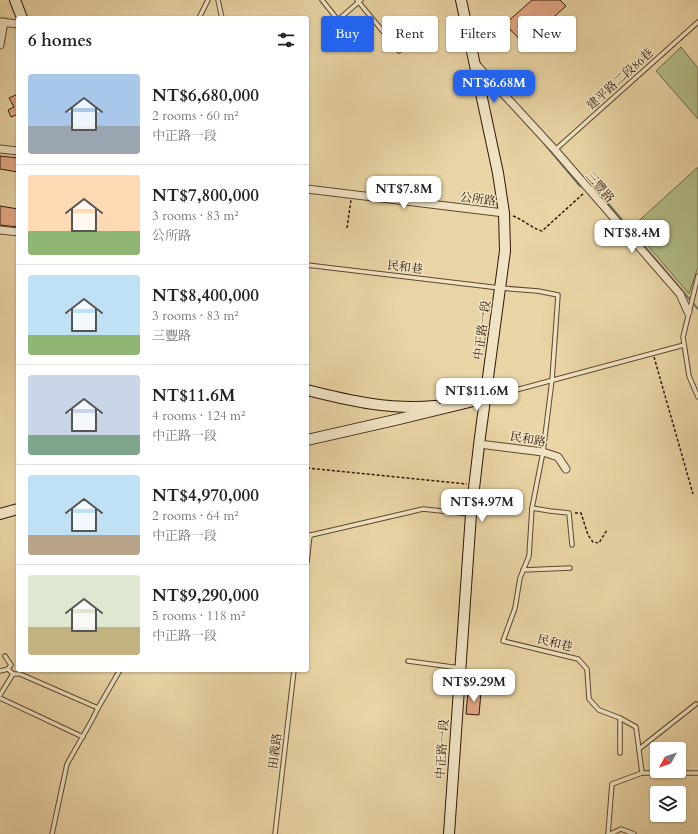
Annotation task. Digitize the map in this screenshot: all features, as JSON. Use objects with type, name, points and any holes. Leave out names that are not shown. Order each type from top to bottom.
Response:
[{"type":"street","points":[[15,0],[21,16]]},
{"type":"street","name":"中正路一段","points":[[449,834],[472,514],[479,444],[505,251],[504,213],[498,173],[461,0]]},
{"type":"street","points":[[0,44],[2,22],[16,24]]},
{"type":"street","name":"三豐路","points":[[474,61],[555,150],[586,188],[680,294],[688,312]]},
{"type":"street","points":[[0,149],[16,151]]},
{"type":"street","name":"公所路","points":[[309,189],[504,213]]},
{"type":"street","points":[[0,230],[16,232]]},
{"type":"street","points":[[309,390],[353,402],[393,407],[429,407],[463,404]]},
{"type":"street","points":[[309,440],[486,398]]},
{"type":"street","points":[[393,407],[398,416],[395,420]]},
{"type":"street","name":"民和路","points":[[479,444],[543,452],[558,457],[566,469]]},
{"type":"street","points":[[0,514],[16,510]]},
{"type":"lane","points":[[199,16],[208,0]]},
{"type":"lane","points":[[218,0],[222,16]]},
{"type":"lane","points":[[322,0],[338,20],[359,1],[382,30]]},
{"type":"lane","name":"建平路二段86巷","points":[[555,150],[698,22]]},
{"type":"lane","name":"民和巷","points":[[309,265],[500,288],[538,291],[558,295],[552,380],[543,452],[532,508],[529,556],[520,578],[515,608],[503,641],[578,659],[587,669],[589,699],[599,710],[620,718],[636,727],[642,774]]},
{"type":"lane","points":[[698,276],[683,337],[689,376],[698,397]]},
{"type":"lane","points":[[486,398],[684,344]]},
{"type":"lane","points":[[532,508],[569,512],[572,546]]},
{"type":"lane","points":[[309,535],[423,509],[472,514]]},
{"type":"lane","points":[[523,570],[570,568]]},
{"type":"lane","points":[[0,671],[8,669],[11,665],[5,656]]},
{"type":"lane","points":[[408,661],[461,668]]},
{"type":"lane","points":[[8,669],[13,674],[20,674],[98,708]]},
{"type":"lane","points":[[52,834],[67,764],[119,672]]},
{"type":"lane","name":"田義路","points":[[275,834],[294,672]]},
{"type":"lane","points":[[0,695],[13,674]]},
{"type":"lane","points":[[0,698],[82,737]]},
{"type":"lane","points":[[639,749],[696,704]]},
{"type":"lane","points":[[620,718],[620,754]]},
{"type":"lane","points":[[634,834],[621,829],[609,834],[612,784],[642,774],[698,772]]},
{"type":"path","points":[[504,213],[515,216],[533,228],[542,231],[586,188]]},
{"type":"path","points":[[347,228],[352,194]]},
{"type":"path","points":[[653,352],[693,494]]},
{"type":"path","points":[[309,468],[475,485]]},
{"type":"path","points":[[569,512],[581,513],[588,535],[593,542],[599,544],[607,530]]},
{"type":"green space","points":[[681,47],[698,68],[698,119],[656,71]]},
{"type":"green space","points":[[698,167],[698,267],[689,294],[632,227]]},
{"type":"building","points":[[532,0],[560,0],[566,6],[555,16],[518,16],[518,38],[510,29],[510,20]]},
{"type":"building","points":[[16,95],[16,115],[11,117],[8,110],[14,107],[9,98]]},
{"type":"building","points":[[0,156],[16,158],[16,172],[0,169]]},
{"type":"building","points":[[0,206],[16,209],[16,227],[0,225]]},
{"type":"building","points":[[468,691],[481,692],[479,715],[466,714]]},
{"type":"waterway","points":[[543,142],[580,186],[584,187]]},
{"type":"waterway","points":[[595,192],[600,194],[698,309]]}]
